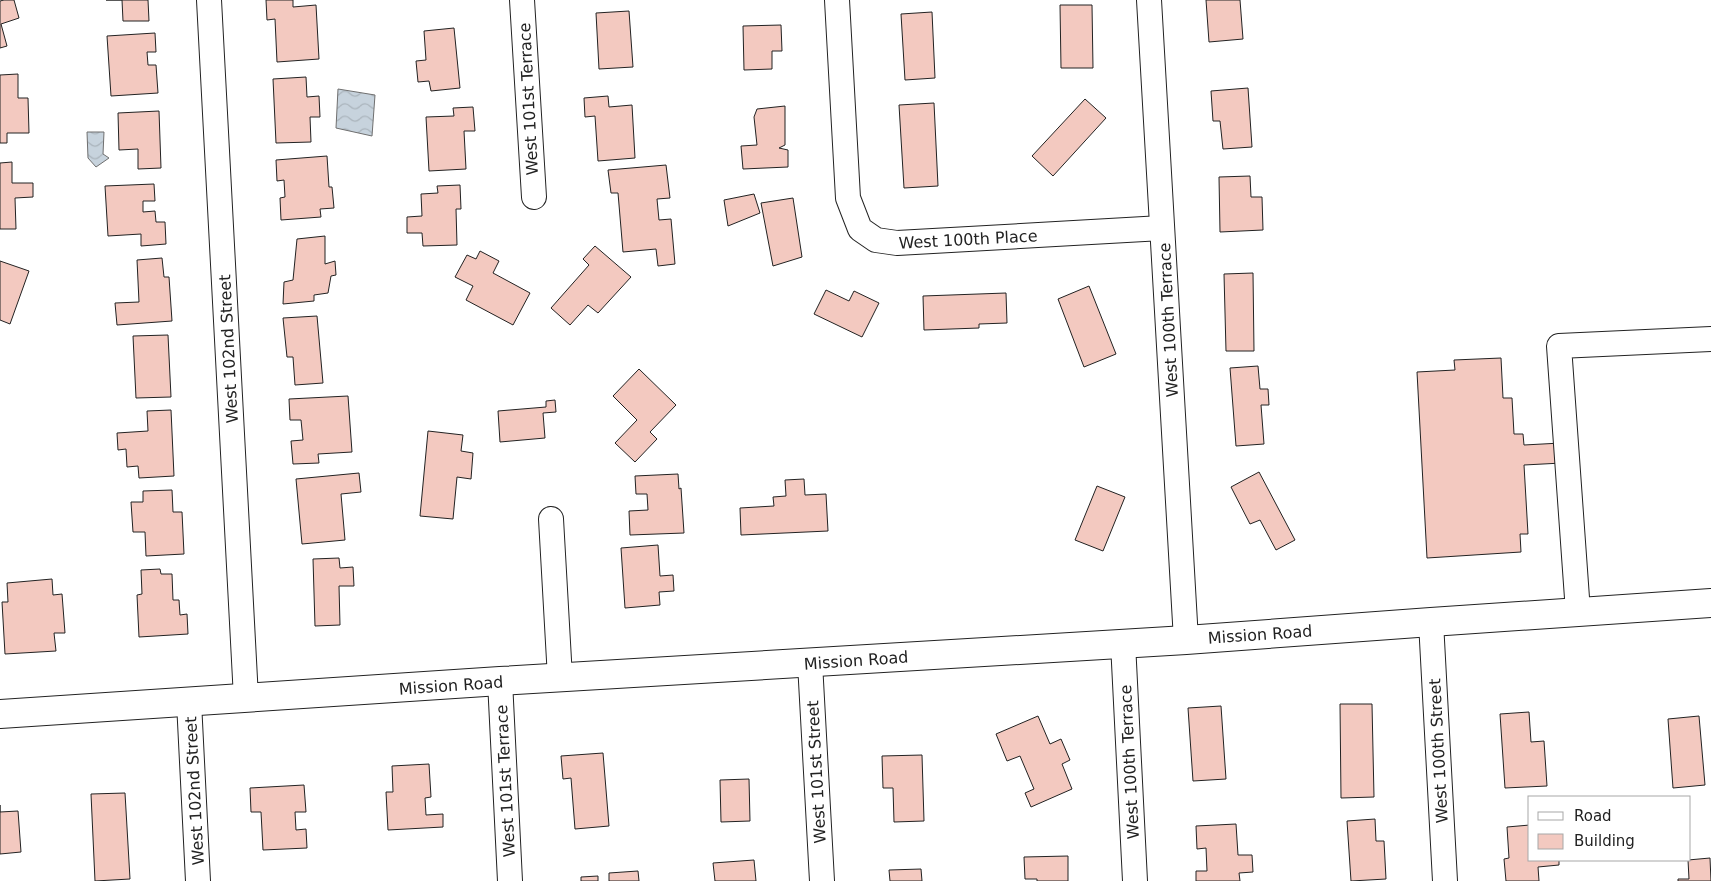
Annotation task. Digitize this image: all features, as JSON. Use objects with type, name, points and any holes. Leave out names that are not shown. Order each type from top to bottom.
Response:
[{"type":"main road","name":"Mission Road","points":[[0,714],[500,681],[1186,640],[1711,603]]},
{"type":"street","name":"West 102nd Street","points":[[209,0],[246,698]]},
{"type":"street","name":"West 101st Terrace","points":[[522,0],[534,197]]},
{"type":"street","name":"West 100th Place","points":[[837,0],[848,198],[860,229],[876,240],[897,244],[1162,228]]},
{"type":"street","name":"West 100th Terrace","points":[[1149,0],[1186,640]]},
{"type":"street","points":[[1578,612],[1560,346],[1711,339]]},
{"type":"street","points":[[551,519],[560,678]]},
{"type":"street","name":"West 100th Street","points":[[1431,622],[1445,881]]},
{"type":"street","name":"West 100th Terrace","points":[[1123,643],[1135,881]]},
{"type":"street","name":"West 101st Street","points":[[810,663],[822,881]]},
{"type":"street","name":"West 101st Terrace","points":[[500,681],[510,881]]},
{"type":"street","name":"West 102nd Street","points":[[189,702],[198,881]]},
{"type":"water","points":[[338,89],[375,95],[372,136],[336,128]]},
{"type":"water","points":[[87,132],[104,132],[103,154],[109,158],[96,167],[88,158]]},
{"type":"building","points":[[14,0],[19,18],[1,24],[7,46],[0,48],[0,1]]},
{"type":"building","points":[[122,0],[148,0],[149,21],[123,21]]},
{"type":"building","points":[[266,0],[293,0],[293,7],[316,5],[319,59],[277,62],[275,19],[267,20]]},
{"type":"building","points":[[1206,0],[1240,0],[1243,39],[1209,42]]},
{"type":"building","points":[[1060,5],[1092,5],[1093,68],[1061,68]]},
{"type":"building","points":[[629,11],[633,67],[599,69],[596,13]]},
{"type":"building","points":[[932,12],[935,78],[905,80],[901,14]]},
{"type":"building","points":[[781,25],[782,51],[772,51],[772,69],[744,70],[743,26]]},
{"type":"building","points":[[454,28],[460,88],[431,91],[429,81],[418,82],[416,61],[426,60],[424,31]]},
{"type":"building","points":[[155,33],[156,52],[147,52],[148,65],[156,65],[158,93],[111,96],[107,36]]},
{"type":"building","points":[[18,74],[18,98],[28,98],[29,133],[7,133],[7,143],[0,143],[0,75]]},
{"type":"building","points":[[306,77],[307,97],[319,96],[320,117],[310,117],[311,142],[276,143],[273,79]]},
{"type":"building","points":[[1248,88],[1252,147],[1223,149],[1220,121],[1213,121],[1211,91]]},
{"type":"building","points":[[608,96],[609,107],[632,105],[635,158],[598,161],[595,116],[585,117],[584,98]]},
{"type":"building","points":[[1085,99],[1106,118],[1053,176],[1032,156]]},
{"type":"building","points":[[934,103],[938,186],[904,188],[899,105]]},
{"type":"building","points":[[785,106],[785,145],[779,148],[788,150],[788,167],[743,169],[741,146],[757,145],[754,117],[757,109]]},
{"type":"building","points":[[473,107],[475,131],[464,131],[466,169],[429,171],[426,117],[454,116],[453,108]]},
{"type":"building","points":[[159,111],[161,168],[138,169],[138,149],[119,150],[118,113]]},
{"type":"building","points":[[327,156],[329,187],[332,187],[334,208],[320,209],[321,217],[281,220],[280,198],[285,197],[284,180],[277,181],[276,160]]},
{"type":"building","points":[[12,162],[12,183],[33,183],[33,197],[15,198],[16,229],[0,229],[0,163]]},
{"type":"building","points":[[666,165],[670,198],[657,199],[659,220],[671,219],[675,264],[658,266],[656,249],[623,252],[618,193],[611,193],[608,170]]},
{"type":"building","points":[[1250,176],[1251,197],[1262,197],[1263,230],[1220,232],[1219,177]]},
{"type":"building","points":[[154,184],[155,201],[143,201],[143,212],[155,211],[156,222],[165,222],[166,244],[141,246],[141,234],[108,236],[105,186]]},
{"type":"building","points":[[460,185],[461,209],[456,209],[457,245],[423,246],[422,233],[407,233],[407,217],[422,216],[421,194],[438,193],[437,186]]},
{"type":"building","points":[[754,194],[760,213],[728,226],[724,200]]},
{"type":"building","points":[[793,198],[802,257],[773,266],[761,203]]},
{"type":"building","points":[[325,236],[325,264],[335,261],[336,275],[331,276],[328,293],[314,295],[314,301],[283,304],[284,282],[293,280],[297,239]]},
{"type":"building","points":[[595,246],[631,277],[598,313],[588,305],[570,325],[551,308],[589,265],[583,259]]},
{"type":"building","points":[[480,251],[499,261],[493,273],[530,293],[513,325],[466,300],[473,286],[455,277],[467,255],[476,259]]},
{"type":"building","points":[[162,258],[164,277],[169,277],[172,321],[117,325],[115,303],[139,302],[137,260]]},
{"type":"building","points":[[0,261],[29,271],[10,324],[0,320]]},
{"type":"building","points":[[1253,273],[1254,351],[1226,351],[1224,274]]},
{"type":"building","points":[[1089,286],[1116,354],[1084,367],[1058,299]]},
{"type":"building","points":[[826,290],[849,301],[854,291],[879,303],[862,337],[814,314]]},
{"type":"building","points":[[1006,293],[1007,323],[979,324],[979,328],[924,330],[923,296]]},
{"type":"building","points":[[317,316],[323,383],[295,385],[293,357],[287,357],[283,318]]},
{"type":"building","points":[[168,335],[171,397],[136,398],[133,336]]},
{"type":"building","points":[[1501,358],[1503,398],[1512,398],[1514,434],[1523,434],[1524,445],[1561,443],[1562,463],[1524,465],[1528,534],[1520,534],[1521,552],[1427,558],[1417,372],[1455,370],[1454,360]]},
{"type":"building","points":[[1258,366],[1260,389],[1268,389],[1269,405],[1261,405],[1264,444],[1236,446],[1230,368]]},
{"type":"building","points":[[639,369],[676,405],[650,432],[657,439],[635,462],[615,443],[637,420],[613,396]]},
{"type":"building","points":[[348,396],[352,452],[318,454],[319,463],[293,464],[291,441],[303,440],[301,420],[290,420],[289,399]]},
{"type":"building","points":[[555,400],[556,412],[543,413],[545,438],[500,442],[498,411],[546,407],[546,401]]},
{"type":"building","points":[[171,410],[174,476],[139,478],[138,466],[127,467],[126,449],[118,450],[117,433],[148,431],[147,411]]},
{"type":"building","points":[[428,431],[463,435],[461,451],[473,453],[471,479],[457,477],[453,519],[420,516]]},
{"type":"building","points":[[1259,472],[1295,540],[1276,550],[1260,520],[1250,524],[1231,487]]},
{"type":"building","points":[[359,473],[361,492],[341,494],[345,540],[302,544],[296,479]]},
{"type":"building","points":[[678,474],[679,489],[681,488],[684,533],[630,535],[629,511],[648,510],[647,494],[636,494],[635,476]]},
{"type":"building","points":[[804,479],[805,495],[826,494],[828,531],[741,535],[740,508],[774,506],[773,497],[786,496],[785,480]]},
{"type":"building","points":[[1097,486],[1125,497],[1103,551],[1075,540]]},
{"type":"building","points":[[172,490],[173,512],[182,512],[184,554],[146,556],[145,532],[133,532],[131,502],[143,502],[143,491]]},
{"type":"building","points":[[658,545],[660,576],[673,575],[674,591],[659,592],[660,605],[625,608],[621,548]]},
{"type":"building","points":[[339,558],[340,568],[353,567],[354,586],[339,586],[340,625],[315,626],[313,559]]},
{"type":"building","points":[[160,569],[161,574],[172,574],[173,600],[179,600],[180,615],[187,614],[188,634],[139,637],[137,595],[142,594],[141,570]]},
{"type":"building","points":[[52,579],[53,595],[62,594],[65,633],[54,633],[56,651],[5,654],[2,602],[8,602],[7,583]]},
{"type":"building","points":[[1340,704],[1372,704],[1374,797],[1341,798]]},
{"type":"building","points":[[1221,706],[1226,779],[1193,781],[1188,708]]},
{"type":"building","points":[[1529,712],[1531,742],[1544,741],[1547,786],[1505,788],[1500,714]]},
{"type":"building","points":[[1038,716],[1050,744],[1061,739],[1070,760],[1062,764],[1072,789],[1031,807],[1025,793],[1034,789],[1020,756],[1007,761],[996,734]]},
{"type":"building","points":[[1699,716],[1705,785],[1673,788],[1668,719]]},
{"type":"building","points":[[603,753],[609,826],[575,829],[571,778],[563,779],[561,756]]},
{"type":"building","points":[[922,755],[924,821],[894,822],[893,788],[883,788],[882,756]]},
{"type":"building","points":[[429,764],[431,797],[425,798],[426,815],[443,814],[443,827],[388,830],[386,792],[393,792],[392,766]]},
{"type":"building","points":[[749,779],[750,821],[721,822],[720,780]]},
{"type":"building","points":[[304,785],[306,812],[295,812],[296,830],[306,829],[307,848],[263,850],[261,812],[251,812],[250,788]]},
{"type":"building","points":[[125,793],[130,879],[95,881],[91,794]]},
{"type":"building","points":[[18,811],[21,852],[0,854],[0,812]]},
{"type":"building","points":[[1375,819],[1376,841],[1384,841],[1386,879],[1351,881],[1347,821]]},
{"type":"building","points":[[1236,824],[1238,855],[1252,855],[1253,872],[1239,873],[1240,881],[1196,881],[1196,871],[1207,871],[1206,848],[1197,849],[1196,826]]},
{"type":"building","points":[[1528,825],[1528,861],[1559,861],[1559,865],[1538,867],[1539,881],[1506,881],[1504,859],[1509,858],[1507,827]]},
{"type":"building","points":[[1068,856],[1068,881],[1025,879],[1024,857]]},
{"type":"building","points":[[1710,858],[1711,881],[1678,881],[1678,879],[1689,879],[1688,861]]},
{"type":"building","points":[[754,860],[756,881],[715,881],[713,863]]},
{"type":"building","points":[[921,869],[922,881],[890,881],[889,870]]},
{"type":"building","points":[[638,871],[639,881],[609,881],[609,873]]},
{"type":"building","points":[[598,876],[598,881],[581,881],[581,877]]}]
